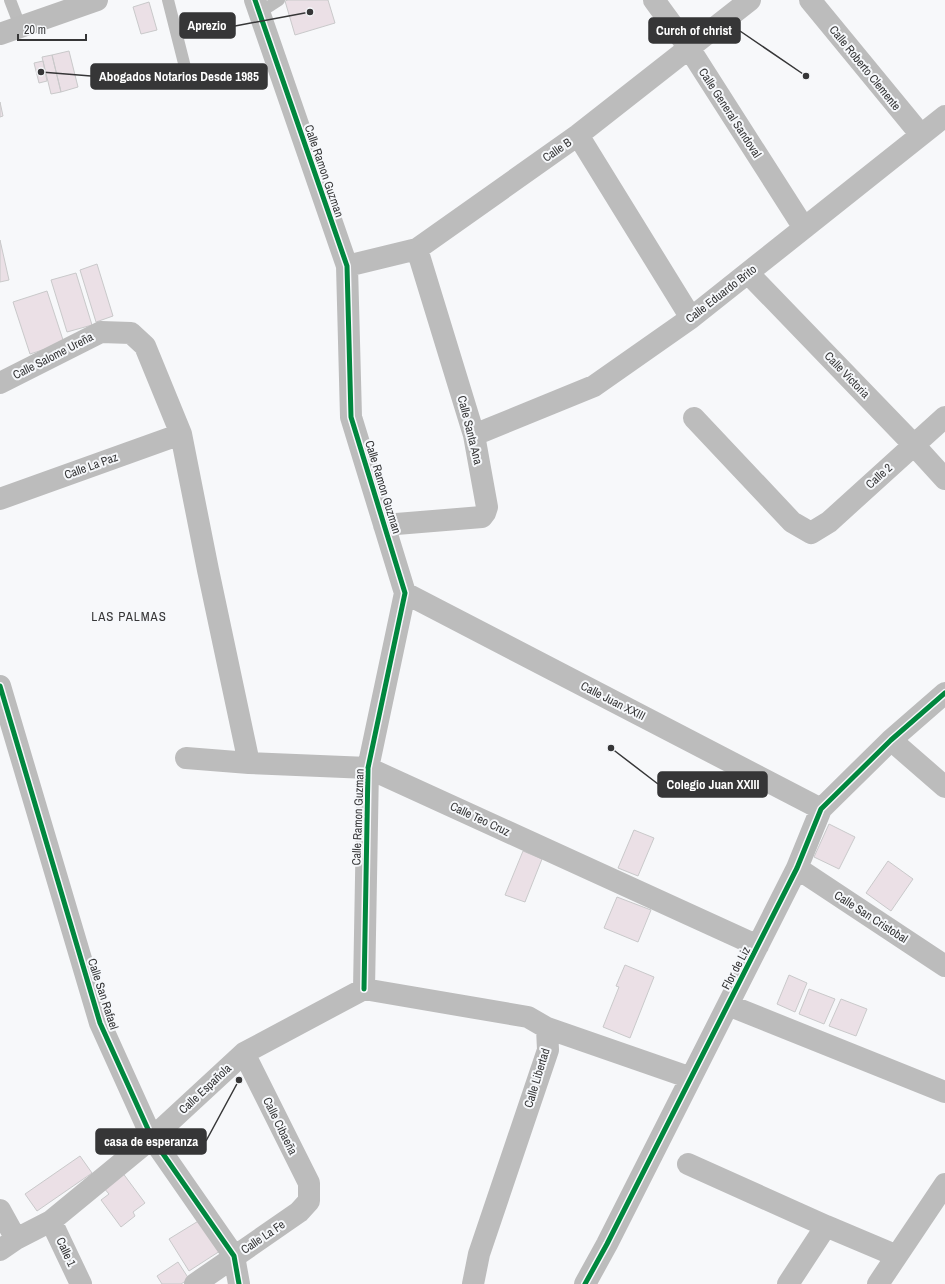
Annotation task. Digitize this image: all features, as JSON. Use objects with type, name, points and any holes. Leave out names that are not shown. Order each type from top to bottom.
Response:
[{"type":"street","points":[[10,30],[97,0]]},
{"type":"street","name":"Calle General Sandoval","points":[[654,0],[689,48],[804,228]]},
{"type":"street","name":"Calle B","points":[[347,266],[417,249],[578,135],[750,0]]},
{"type":"street","name":"Calle Roberto Clemente","points":[[819,3],[921,135]]},
{"type":"street","name":"Calle Ramon Guzman","points":[[257,6],[347,266],[351,417],[405,593],[368,768],[364,989]]},
{"type":"street","name":"Calle Eduardo Brito","points":[[474,436],[594,386],[691,318],[945,116]]},
{"type":"street","points":[[578,135],[691,318]]},
{"type":"street","name":"Calle Santa Ana","points":[[384,525],[482,517],[487,507],[474,436],[417,249]]},
{"type":"street","name":"Calle Victoria","points":[[748,273],[945,479]]},
{"type":"street","name":"Calle Salome Ureña","points":[[0,383],[102,332],[131,333],[145,346],[181,434]]},
{"type":"street","name":"Calle 2","points":[[694,418],[792,522],[811,533],[829,522],[945,417]]},
{"type":"street","points":[[181,434],[249,763]]},
{"type":"street","name":"Calle La Paz","points":[[0,499],[181,434]]},
{"type":"street","name":"Calle Juan XXIII","points":[[405,593],[821,809]]},
{"type":"street","name":"Calle San Rafael","points":[[0,686],[100,1023],[152,1138],[234,1256],[239,1284]]},
{"type":"street","name":"Flor de Liz","points":[[585,1284],[607,1244],[797,868],[821,809],[891,740],[945,693]]},
{"type":"street","points":[[891,740],[945,787]]},
{"type":"street","name":"Calle Teo Cruz","points":[[186,758],[249,763],[368,768],[758,946]]},
{"type":"street","name":"Calle San Cristobal","points":[[797,868],[945,966]]},
{"type":"street","points":[[364,989],[528,1017],[547,1028],[691,1078]]},
{"type":"street","name":"Calle Española","points":[[8,1245],[51,1221],[152,1138],[244,1053],[364,989]]},
{"type":"street","points":[[728,1004],[945,1092]]},
{"type":"street","name":"Calle Libertad","points":[[473,1284],[479,1254],[548,1050],[547,1028]]},
{"type":"street","name":"Calle Cibaeña","points":[[244,1053],[309,1183],[310,1201]]},
{"type":"street","points":[[688,1164],[897,1256]]},
{"type":"street","points":[[878,1284],[945,1184]]},
{"type":"street","name":"Calle La Fe","points":[[195,1284],[300,1212],[310,1201]]},
{"type":"street","points":[[0,1210],[8,1245]]},
{"type":"street","name":"Calle 1","points":[[51,1221],[81,1284]]},
{"type":"street","points":[[788,1284],[826,1226]]},
{"type":"lane","points":[[10,0],[10,30]]},
{"type":"lane","points":[[168,0],[188,79]]},
{"type":"lane","points":[[257,6],[279,0]]},
{"type":"building","points":[[328,0],[335,23],[295,35],[285,1]]},
{"type":"building","points":[[149,2],[157,30],[141,34],[133,7]]},
{"type":"building","points":[[69,51],[78,87],[61,92],[52,55]]},
{"type":"building","points":[[52,55],[61,92],[51,94],[42,57]]},
{"type":"building","points":[[43,61],[47,81],[39,83],[34,63]]},
{"type":"building","points":[[0,102],[3,116],[0,117]]},
{"type":"building","points":[[0,240],[9,280],[0,282]]},
{"type":"building","points":[[97,264],[113,316],[96,322],[80,270]]},
{"type":"building","points":[[76,273],[92,325],[67,332],[51,280]]},
{"type":"building","points":[[47,291],[64,343],[30,354],[13,302]]},
{"type":"building","points":[[829,824],[855,837],[839,869],[814,857]]},
{"type":"building","points":[[634,830],[654,838],[638,876],[618,868]]},
{"type":"building","points":[[523,851],[542,859],[525,902],[505,895]]},
{"type":"building","points":[[888,861],[913,879],[891,911],[866,893]]},
{"type":"building","points":[[617,897],[651,910],[638,942],[604,928]]},
{"type":"building","points":[[625,965],[654,977],[630,1038],[603,1027],[619,987],[616,986]]},
{"type":"building","points":[[789,975],[807,983],[795,1012],[777,1004]]},
{"type":"building","points":[[809,989],[835,999],[824,1024],[799,1014]]},
{"type":"building","points":[[841,999],[867,1009],[856,1036],[829,1026]]},
{"type":"building","points":[[80,1156],[92,1173],[37,1211],[25,1194]]},
{"type":"building","points":[[122,1172],[145,1203],[133,1212],[135,1216],[121,1227],[101,1200],[109,1194],[103,1187]]},
{"type":"building","points":[[200,1220],[220,1251],[189,1271],[169,1239]]},
{"type":"building","points":[[178,1262],[189,1279],[181,1284],[162,1284],[157,1276]]},
{"type":"cycle path","points":[[255,0],[347,266],[351,417],[405,593],[368,768],[364,989]]},
{"type":"cycle path","points":[[0,686],[100,1023],[152,1138],[234,1256],[239,1284]]},
{"type":"cycle path","points":[[585,1284],[607,1244],[797,868],[821,809],[891,740],[945,693]]},
{"type":"place","name":"Aprezio","points":[[310,12]]},
{"type":"place","name":"Abogados Notarios Desde 1985","points":[[41,72]]},
{"type":"place","name":"Curch of christ","points":[[806,76]]},
{"type":"place","name":"Colegio Juan XXIII","points":[[611,748]]},
{"type":"place","name":"casa de esperanza","points":[[239,1080]]},
{"type":"district","name":"LAS PALMAS","points":[[129,616]]}]
